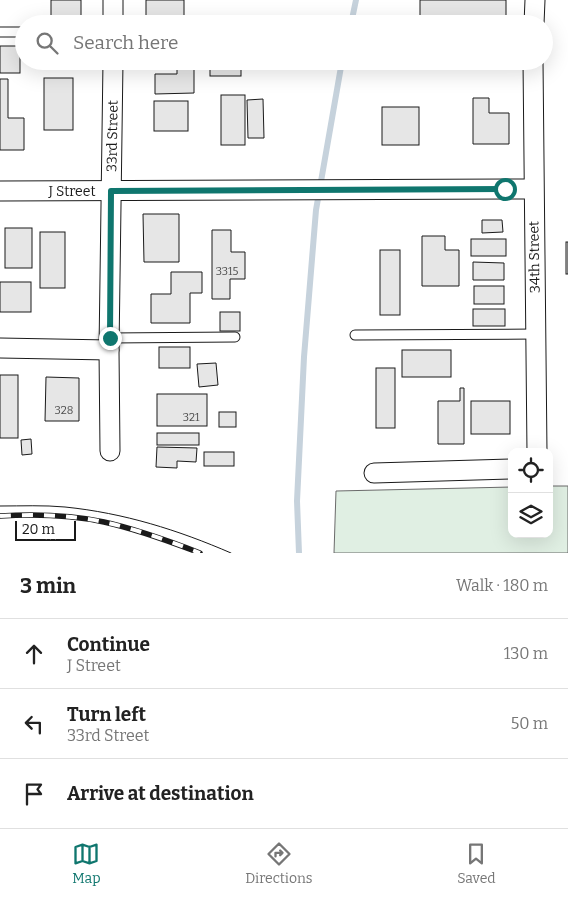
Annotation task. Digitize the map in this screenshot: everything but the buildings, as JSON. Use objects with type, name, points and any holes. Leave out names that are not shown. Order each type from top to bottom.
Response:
[{"type":"street","points":[[113,0],[113,15]]},
{"type":"street","points":[[534,15],[535,0]]},
{"type":"street","name":"33rd Street","points":[[110,451],[113,70]]},
{"type":"street","name":"34th Street","points":[[533,70],[537,448]]},
{"type":"street","name":"J Street","points":[[0,191],[533,189]]},
{"type":"street","points":[[0,348],[110,344]]},
{"type":"street","points":[[374,473],[508,469]]},
{"type":"lane","points":[[0,32],[15,32]]},
{"type":"lane","points":[[355,335],[536,334]]},
{"type":"lane","points":[[110,344],[235,337]]},
{"type":"green space","points":[[553,486],[568,486],[568,553],[334,553],[336,491],[508,487],[508,538],[553,538]]},
{"type":"waterway","points":[[353,15],[356,0]]},
{"type":"waterway","points":[[299,553],[297,501],[304,357],[316,210],[340,70]]},
{"type":"tram line","points":[[0,506],[57,506],[108,513],[171,530],[231,553]]},
{"type":"railway","points":[[0,516],[52,516],[91,520],[140,532],[200,553]]},
{"type":"route","points":[[110,338],[111,191],[505,189]]}]
